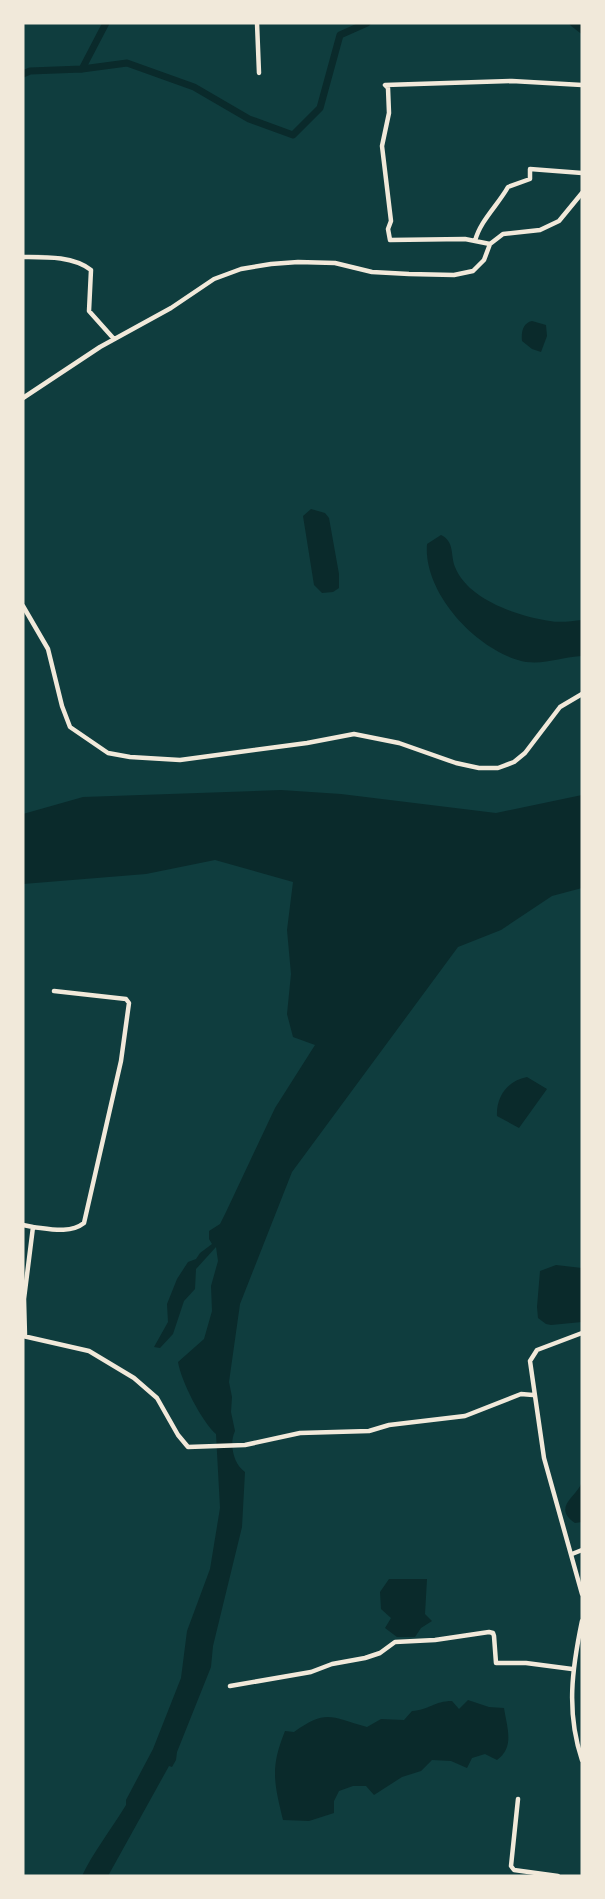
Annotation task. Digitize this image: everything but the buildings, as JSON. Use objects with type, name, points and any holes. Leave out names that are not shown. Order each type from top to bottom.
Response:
[{"type":"street","points":[[257,23],[259,73]]},
{"type":"street","points":[[490,244],[465,239],[390,240],[388,229],[391,221],[382,146],[389,113],[388,88],[385,85],[512,81],[582,85]]},
{"type":"street","points":[[475,241],[478,228],[497,206],[508,187],[530,179],[530,169],[582,173]]},
{"type":"street","points":[[23,398],[214,279],[242,269],[298,262],[335,263],[372,272],[454,275],[474,271],[484,260],[490,244],[502,234],[540,230],[559,221],[582,193]]},
{"type":"street","points":[[23,257],[82,263],[91,270],[89,311],[114,339]]},
{"type":"street","points":[[23,607],[48,649],[69,727],[108,753],[130,758],[180,760],[354,734],[399,743],[456,764],[475,768],[498,768],[514,762],[525,753],[560,707],[582,694]]},
{"type":"street","points":[[23,1225],[68,1230],[78,1228],[84,1223],[121,1061],[129,1003],[126,999],[54,990]]},
{"type":"street","points":[[33,1227],[24,1300],[24,1336],[89,1351],[134,1378],[157,1398],[188,1447],[245,1445],[300,1433],[359,1433],[389,1425],[465,1416],[521,1394],[533,1395]]},
{"type":"street","points":[[582,1333],[537,1350],[530,1362],[544,1458],[582,1594]]},
{"type":"street","points":[[572,1554],[582,1550]]},
{"type":"street","points":[[582,1621],[572,1669],[575,1730],[582,1760]]},
{"type":"street","points":[[230,1686],[312,1672],[332,1664],[365,1658],[380,1653],[395,1642],[435,1640],[489,1632],[494,1636],[496,1663],[526,1663],[572,1669]]},
{"type":"street","points":[[518,1799],[511,1866],[514,1870],[558,1876]]},
{"type":"water","points":[[532,321],[546,325],[547,336],[541,352],[522,341],[523,328]]},
{"type":"water","points":[[311,509],[325,513],[329,518],[339,574],[339,588],[333,592],[322,593],[314,585],[303,516]]},
{"type":"water","points":[[441,535],[450,545],[455,567],[462,579],[482,597],[537,619],[558,622],[582,620],[582,656],[526,662],[501,653],[469,630],[454,615],[433,581],[427,544]]},
{"type":"water","points":[[281,790],[341,794],[496,813],[582,795],[582,888],[552,896],[501,930],[458,947],[292,1172],[240,1304],[229,1382],[235,1431],[233,1453],[245,1472],[242,1527],[213,1646],[211,1667],[176,1760],[172,1767],[169,1766],[108,1876],[82,1876],[126,1805],[126,1800],[153,1749],[181,1678],[187,1631],[210,1569],[220,1508],[216,1434],[193,1401],[178,1362],[204,1339],[212,1311],[211,1286],[218,1261],[216,1247],[196,1269],[195,1289],[184,1301],[173,1334],[160,1348],[154,1347],[168,1322],[167,1304],[177,1279],[188,1262],[196,1259],[212,1244],[209,1231],[220,1224],[275,1108],[315,1045],[293,1037],[287,1014],[291,974],[287,930],[293,882],[215,860],[146,874],[23,884],[23,814],[83,797]]},
{"type":"water","points":[[527,1077],[547,1089],[519,1128],[497,1116],[498,1102],[508,1086]]},
{"type":"water","points":[[556,1265],[582,1268],[582,1322],[551,1325],[538,1318],[540,1271]]},
{"type":"water","points":[[582,1482],[582,1522],[575,1523],[568,1517],[566,1507]]},
{"type":"water","points":[[389,1579],[427,1579],[425,1614],[432,1621],[421,1628],[415,1637],[397,1637],[385,1628],[391,1618],[381,1609],[380,1592]]},
{"type":"water","points":[[468,1700],[489,1707],[504,1708],[508,1743],[503,1755],[497,1760],[485,1754],[472,1758],[467,1768],[451,1761],[432,1760],[421,1771],[402,1777],[374,1795],[366,1786],[353,1786],[339,1791],[334,1801],[334,1813],[309,1821],[283,1820],[277,1795],[275,1765],[285,1731],[294,1732],[314,1720],[329,1717],[367,1727],[381,1719],[404,1720],[412,1711],[446,1701],[452,1701],[459,1709]]},
{"type":"waterway","points":[[82,69],[106,23]]},
{"type":"waterway","points":[[23,74],[30,71],[82,69],[127,63],[194,87],[249,119],[293,135],[320,108],[340,35],[367,23]]},
{"type":"waterway","points":[[573,23],[582,30]]}]
